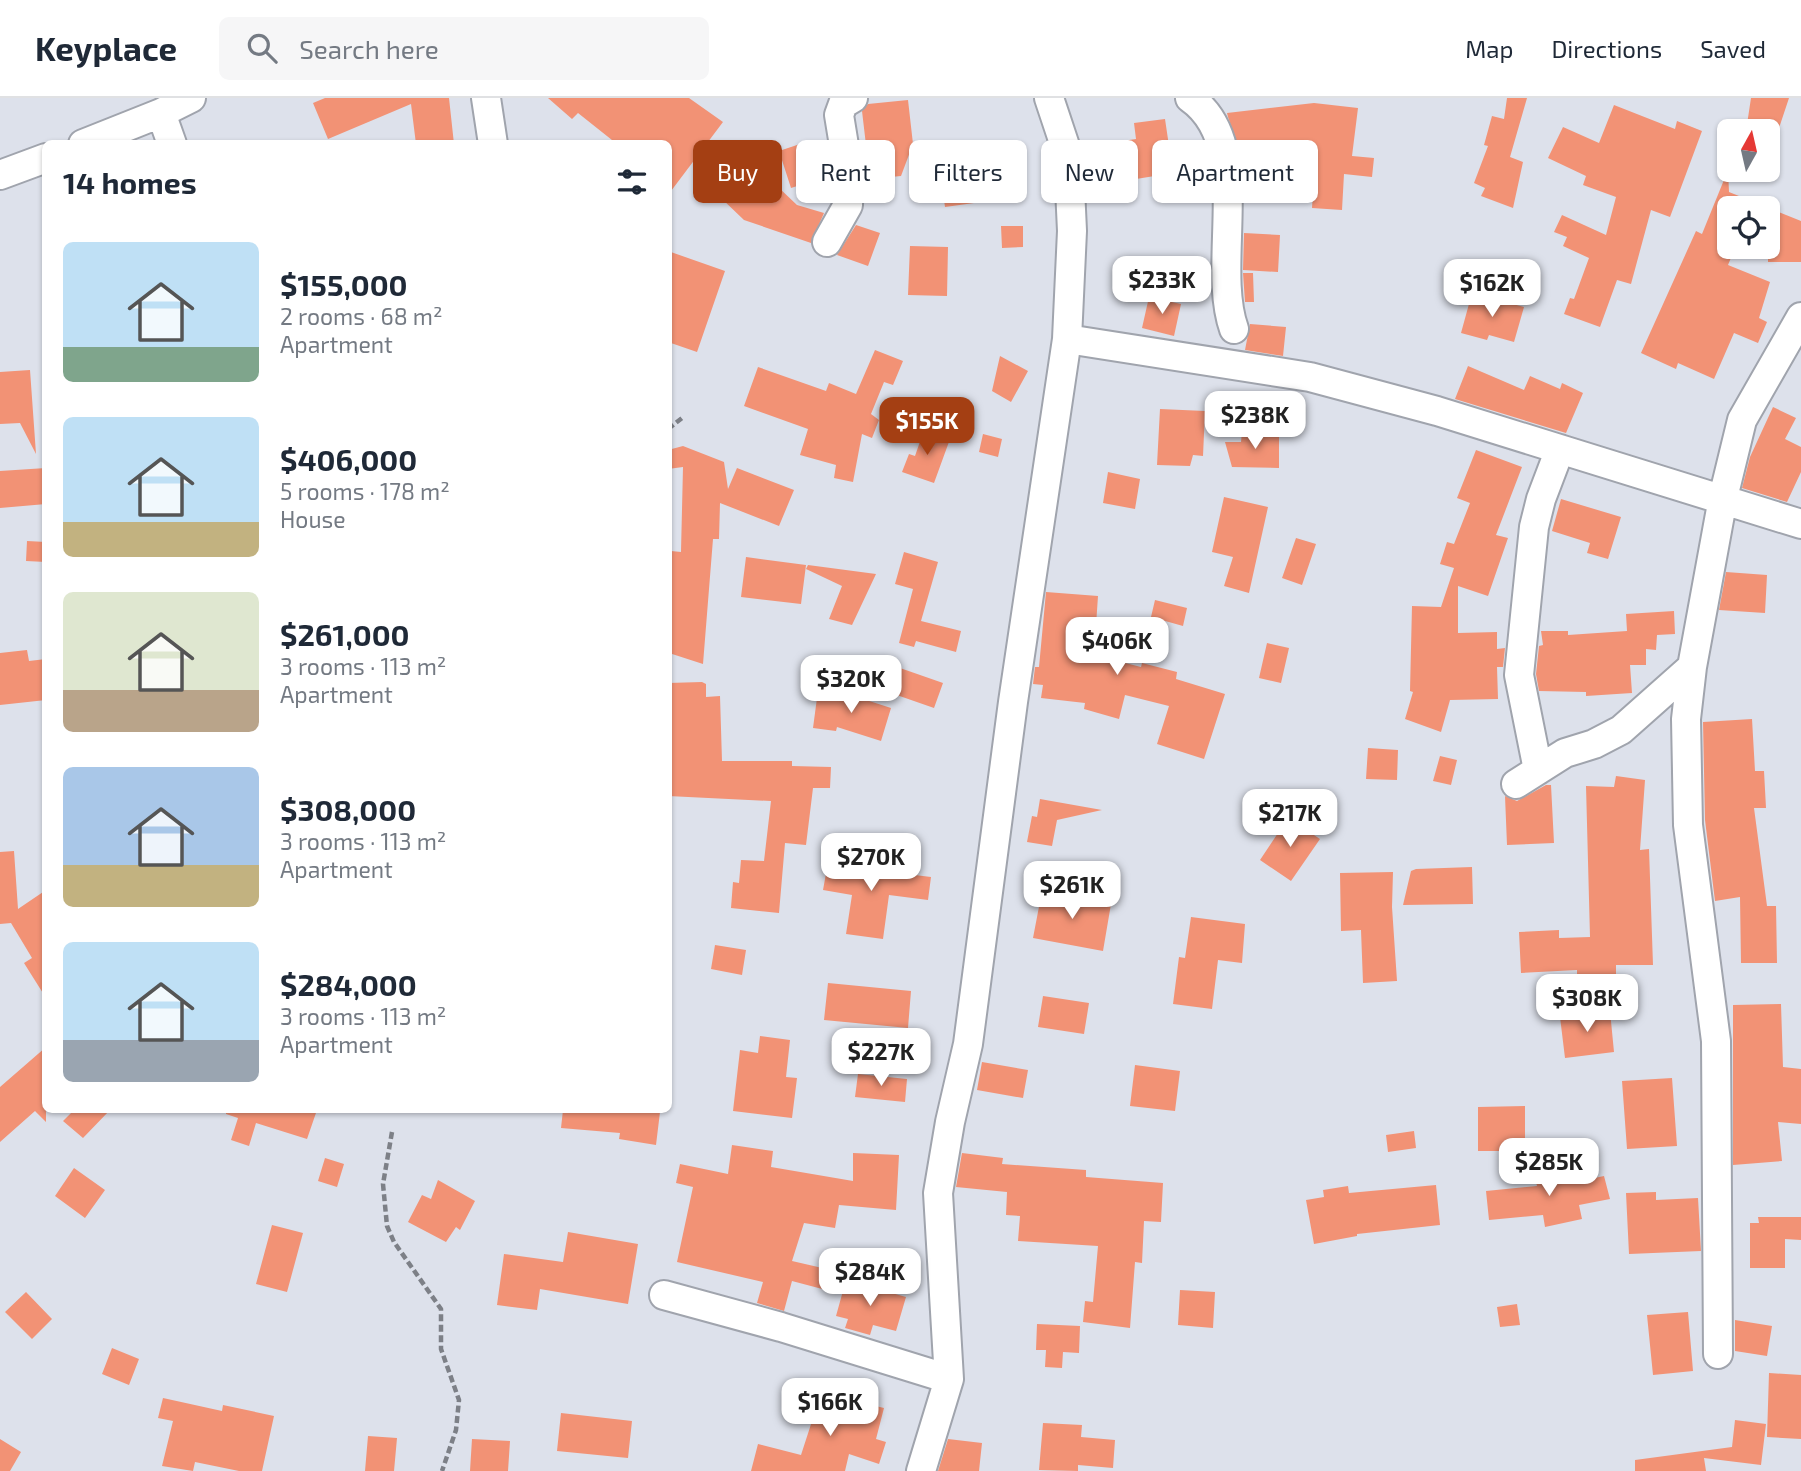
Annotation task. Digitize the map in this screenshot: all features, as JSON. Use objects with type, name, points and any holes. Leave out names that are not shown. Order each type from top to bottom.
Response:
[{"type":"street","points":[[93,140],[162,113],[191,98]]},
{"type":"street","points":[[486,98],[492,140]]},
{"type":"street","points":[[827,242],[848,205],[849,176],[839,115],[844,104],[853,98]]},
{"type":"street","points":[[921,1471],[949,1379],[938,1193],[950,1122],[968,1044],[1013,702],[1067,339],[1072,231],[1070,188],[1065,146],[1049,98]]},
{"type":"street","points":[[1190,98],[1204,107],[1228,166],[1224,280],[1227,309],[1234,329]]},
{"type":"street","points":[[162,113],[171,140]]},
{"type":"street","points":[[0,175],[42,159]]},
{"type":"street","points":[[1718,1354],[1716,1041],[1688,825],[1686,719],[1692,667],[1723,498],[1742,420],[1801,317]]},
{"type":"street","points":[[1067,339],[1310,377],[1437,411],[1801,524]]},
{"type":"street","points":[[1560,449],[1541,499],[1534,527],[1519,675],[1527,777],[1565,753],[1594,744],[1621,730],[1692,667]]},
{"type":"street","points":[[664,1295],[781,1327],[949,1379]]},
{"type":"path","points":[[672,426],[682,418]]},
{"type":"path","points":[[393,1132],[383,1184],[387,1226],[394,1242],[441,1309],[441,1349],[459,1400],[456,1430],[443,1471]]},
{"type":"building","points":[[325,98],[449,98],[454,140],[416,140],[411,104],[328,139],[313,103]]},
{"type":"building","points":[[548,98],[689,98],[723,122],[709,140],[693,140],[693,162],[672,190],[672,140],[612,140],[578,113],[572,119]]},
{"type":"building","points":[[1507,98],[1527,98],[1510,157],[1523,162],[1513,208],[1481,196],[1485,188],[1474,183],[1488,146],[1484,145],[1492,116],[1504,119]]},
{"type":"building","points":[[1751,98],[1789,98],[1780,125],[1780,119],[1748,119]]},
{"type":"building","points":[[908,100],[913,140],[909,140],[909,155],[901,176],[895,177],[895,140],[865,140],[862,111],[868,104]]},
{"type":"building","points":[[1314,103],[1358,108],[1352,156],[1374,158],[1372,177],[1344,174],[1342,210],[1312,208],[1312,203],[1318,203],[1318,140],[1236,140],[1227,113]]},
{"type":"building","points":[[1614,105],[1675,129],[1677,121],[1702,131],[1670,217],[1651,210],[1631,284],[1617,280],[1600,327],[1564,314],[1570,298],[1574,299],[1589,258],[1563,246],[1567,237],[1554,232],[1562,215],[1606,235],[1616,197],[1583,185],[1586,176],[1548,158],[1563,127],[1599,143]]},
{"type":"building","points":[[1165,119],[1168,140],[1152,140],[1152,176],[1138,179],[1138,140],[1129,140],[1136,139],[1134,123]]},
{"type":"building","points":[[796,145],[796,186],[791,188],[782,160],[782,150]]},
{"type":"building","points":[[1723,182],[1729,182],[1729,192],[1739,196],[1717,196]]},
{"type":"building","points":[[782,191],[797,205],[824,213],[811,243],[744,220],[726,203],[782,203]]},
{"type":"building","points":[[1717,197],[1717,259],[1730,259],[1728,265],[1770,282],[1759,318],[1767,322],[1758,343],[1734,333],[1714,379],[1678,363],[1676,369],[1641,353],[1696,231],[1702,234]]},
{"type":"building","points":[[944,203],[974,203],[945,207]]},
{"type":"building","points":[[1780,213],[1801,221],[1801,262],[1768,262],[1768,259],[1780,259]]},
{"type":"building","points":[[856,225],[880,233],[868,266],[837,255]]},
{"type":"building","points":[[1001,226],[1023,226],[1023,247],[1002,248]]},
{"type":"building","points":[[1244,233],[1280,235],[1278,272],[1243,270]]},
{"type":"building","points":[[910,246],[948,247],[947,296],[908,295]]},
{"type":"building","points":[[672,252],[725,271],[697,352],[672,343]]},
{"type":"building","points":[[1243,273],[1253,273],[1254,302],[1245,302]]},
{"type":"building","points":[[1472,293],[1524,307],[1514,342],[1489,335],[1487,340],[1461,333]]},
{"type":"building","points":[[1149,297],[1181,304],[1174,336],[1142,328]]},
{"type":"building","points":[[1250,324],[1286,327],[1283,356],[1245,350]]},
{"type":"building","points":[[875,350],[903,361],[893,385],[884,382],[871,414],[879,420],[872,438],[862,434],[853,482],[834,478],[836,465],[800,455],[808,429],[744,406],[758,367],[826,391],[829,383],[856,394]]},
{"type":"building","points":[[1000,356],[1028,371],[1011,402],[992,391]]},
{"type":"building","points":[[1468,366],[1524,390],[1530,376],[1560,389],[1562,383],[1583,393],[1566,433],[1455,399]]},
{"type":"building","points":[[30,370],[36,454],[20,423],[0,424],[0,372]]},
{"type":"building","points":[[1773,407],[1796,418],[1785,439],[1801,447],[1801,472],[1787,502],[1742,488],[1750,457]]},
{"type":"building","points":[[1160,409],[1205,411],[1203,456],[1193,455],[1190,466],[1157,465]]},
{"type":"building","points":[[924,430],[950,439],[934,483],[902,472],[909,454],[915,456]]},
{"type":"building","points":[[1242,432],[1279,433],[1279,468],[1232,467],[1225,442],[1241,442]]},
{"type":"building","points":[[983,434],[1002,439],[998,457],[979,452]]},
{"type":"building","points":[[683,446],[724,462],[728,489],[737,468],[794,490],[779,526],[720,503],[719,539],[713,539],[703,664],[672,654],[672,551],[681,552],[683,467],[672,468],[672,449]]},
{"type":"building","points":[[1476,450],[1522,467],[1496,535],[1508,538],[1488,596],[1458,586],[1458,633],[1497,632],[1497,649],[1505,648],[1503,667],[1497,667],[1498,699],[1450,700],[1441,732],[1405,719],[1413,692],[1410,691],[1412,606],[1441,607],[1454,568],[1440,564],[1447,542],[1454,544],[1470,503],[1457,498]]},
{"type":"building","points":[[42,468],[42,504],[0,508],[0,471]]},
{"type":"building","points":[[1108,472],[1140,479],[1135,509],[1103,503]]},
{"type":"building","points":[[1224,497],[1268,507],[1249,593],[1224,586],[1233,557],[1212,552]]},
{"type":"building","points":[[1561,499],[1621,517],[1608,559],[1587,553],[1590,543],[1552,531]]},
{"type":"building","points":[[1296,538],[1316,544],[1302,585],[1282,578]]},
{"type":"building","points":[[27,541],[42,542],[42,562],[26,561]]},
{"type":"building","points":[[904,552],[938,562],[921,621],[961,631],[956,652],[916,641],[914,647],[899,643],[913,589],[895,584]]},
{"type":"building","points":[[746,557],[806,565],[801,604],[741,597]]},
{"type":"building","points":[[808,565],[876,574],[852,625],[829,619],[842,586],[806,569]]},
{"type":"building","points":[[1726,572],[1767,575],[1765,613],[1719,610]]},
{"type":"building","points":[[1046,592],[1098,596],[1094,655],[1141,667],[1142,663],[1177,672],[1176,679],[1225,694],[1204,759],[1157,744],[1169,706],[1125,695],[1119,719],[1084,709],[1085,703],[1041,698],[1043,685],[1033,684],[1035,667],[1039,667]]},
{"type":"building","points":[[1155,600],[1187,608],[1183,626],[1151,617]]},
{"type":"building","points":[[1674,611],[1675,634],[1657,635],[1656,650],[1646,649],[1646,665],[1630,665],[1632,693],[1586,696],[1586,692],[1539,691],[1536,674],[1539,646],[1543,645],[1541,631],[1568,631],[1568,635],[1627,631],[1626,614]]},
{"type":"building","points":[[1267,643],[1289,648],[1281,683],[1259,678]]},
{"type":"building","points":[[27,650],[29,661],[42,659],[42,700],[0,705],[0,653]]},
{"type":"building","points":[[900,668],[943,683],[934,708],[891,693]]},
{"type":"building","points":[[702,682],[706,684],[706,697],[720,696],[722,761],[792,761],[792,766],[831,767],[830,788],[813,788],[806,845],[785,843],[779,913],[731,908],[733,882],[739,883],[741,860],[764,861],[771,801],[672,796],[672,683]]},
{"type":"building","points":[[832,689],[891,708],[881,741],[837,727],[836,731],[813,728],[817,698],[830,699]]},
{"type":"building","points":[[1752,719],[1755,771],[1764,771],[1766,808],[1754,808],[1767,906],[1776,906],[1777,963],[1741,963],[1740,897],[1715,901],[1705,820],[1703,722]]},
{"type":"building","points":[[1368,748],[1398,750],[1397,780],[1366,779]]},
{"type":"building","points":[[1440,756],[1457,760],[1451,785],[1433,781]]},
{"type":"building","points":[[1616,776],[1645,780],[1640,850],[1649,849],[1653,965],[1616,965],[1616,974],[1577,978],[1577,970],[1521,973],[1519,932],[1559,930],[1559,938],[1590,937],[1586,786],[1614,787]]},
{"type":"building","points":[[1546,785],[1551,785],[1554,843],[1507,845],[1505,796],[1517,801]]},
{"type":"building","points":[[1040,799],[1102,810],[1057,820],[1052,846],[1027,842],[1032,816],[1037,817]]},
{"type":"building","points":[[1288,818],[1320,839],[1291,881],[1260,860]]},
{"type":"building","points":[[14,851],[18,909],[42,893],[42,992],[24,963],[32,958],[11,923],[0,924],[0,852]]},
{"type":"building","points":[[829,857],[867,863],[866,869],[931,877],[928,900],[889,895],[883,939],[846,934],[852,895],[823,890]]},
{"type":"building","points":[[1472,867],[1473,904],[1403,905],[1411,871]]},
{"type":"building","points":[[1393,872],[1392,907],[1397,981],[1363,983],[1361,930],[1341,931],[1340,873]]},
{"type":"building","points":[[1042,891],[1111,904],[1103,951],[1033,938]]},
{"type":"building","points":[[1191,917],[1245,924],[1242,963],[1218,960],[1212,1009],[1173,1004],[1179,957],[1185,958]]},
{"type":"building","points":[[715,945],[746,950],[742,975],[711,969]]},
{"type":"building","points":[[828,983],[911,991],[908,1028],[824,1020]]},
{"type":"building","points":[[1043,996],[1089,1003],[1084,1034],[1038,1027]]},
{"type":"building","points":[[1781,1004],[1783,1067],[1801,1069],[1801,1124],[1778,1122],[1782,1161],[1733,1165],[1733,1005]]},
{"type":"building","points":[[1610,1011],[1614,1052],[1565,1058],[1560,1017]]},
{"type":"building","points":[[760,1036],[790,1040],[786,1077],[797,1078],[792,1118],[733,1111],[740,1050],[758,1053]]},
{"type":"building","points":[[42,1050],[42,1113],[46,1113],[46,1122],[35,1111],[0,1142],[0,1087]]},
{"type":"building","points":[[982,1062],[1028,1070],[1023,1098],[977,1090]]},
{"type":"building","points":[[1135,1065],[1180,1071],[1175,1111],[1130,1106]]},
{"type":"building","points":[[858,1074],[907,1079],[905,1102],[855,1097]]},
{"type":"building","points":[[1672,1078],[1677,1146],[1627,1149],[1622,1081]]},
{"type":"building","points":[[1525,1106],[1525,1151],[1478,1151],[1478,1107]]},
{"type":"building","points":[[71,1113],[107,1113],[83,1138],[63,1121]]},
{"type":"building","points":[[316,1113],[307,1139],[256,1123],[249,1146],[231,1140],[238,1118],[226,1114]]},
{"type":"building","points":[[563,1113],[660,1113],[656,1145],[619,1139],[620,1133],[561,1128]]},
{"type":"building","points":[[1414,1131],[1416,1148],[1388,1152],[1386,1135]]},
{"type":"building","points":[[732,1145],[773,1151],[771,1167],[853,1181],[853,1153],[899,1155],[896,1210],[839,1205],[835,1228],[804,1223],[792,1261],[831,1270],[826,1290],[792,1281],[784,1311],[757,1303],[763,1282],[677,1262],[693,1187],[676,1183],[680,1164],[728,1174]]},
{"type":"building","points":[[962,1153],[1003,1158],[1002,1164],[1086,1170],[1086,1177],[1163,1183],[1161,1222],[1144,1221],[1142,1263],[1135,1262],[1130,1328],[1083,1322],[1085,1301],[1093,1302],[1098,1246],[1018,1241],[1020,1216],[1006,1215],[1007,1192],[956,1187]]},
{"type":"building","points":[[325,1158],[344,1164],[337,1187],[318,1181]]},
{"type":"building","points":[[74,1168],[105,1190],[85,1218],[55,1196]]},
{"type":"building","points":[[1588,1170],[1590,1179],[1604,1176],[1610,1199],[1579,1205],[1582,1219],[1545,1227],[1543,1215],[1489,1220],[1486,1191],[1537,1186],[1535,1178]]},
{"type":"building","points":[[438,1180],[475,1201],[460,1230],[456,1227],[446,1242],[408,1222],[422,1195],[431,1199]]},
{"type":"building","points":[[1436,1185],[1440,1225],[1357,1234],[1314,1244],[1306,1200],[1324,1197],[1323,1190],[1348,1186],[1349,1193]]},
{"type":"building","points":[[1656,1192],[1656,1200],[1698,1198],[1701,1251],[1629,1254],[1626,1193]]},
{"type":"building","points":[[1758,1217],[1801,1217],[1801,1240],[1785,1239],[1785,1268],[1750,1268],[1750,1223],[1759,1223]]},
{"type":"building","points":[[272,1225],[303,1233],[287,1292],[256,1284]]},
{"type":"building","points":[[568,1232],[638,1244],[628,1304],[540,1289],[537,1310],[497,1305],[504,1254],[563,1262]]},
{"type":"building","points":[[846,1280],[906,1297],[896,1331],[873,1325],[870,1335],[845,1328],[848,1319],[836,1316]]},
{"type":"building","points":[[1180,1290],[1215,1292],[1213,1328],[1178,1325]]},
{"type":"building","points":[[26,1292],[52,1319],[32,1339],[5,1312]]},
{"type":"building","points":[[1517,1304],[1520,1325],[1500,1327],[1497,1307]]},
{"type":"building","points":[[1688,1312],[1693,1371],[1653,1375],[1647,1315]]},
{"type":"building","points":[[1735,1320],[1772,1326],[1767,1356],[1735,1351]]},
{"type":"building","points":[[1037,1324],[1080,1326],[1079,1353],[1063,1352],[1062,1368],[1045,1367],[1046,1350],[1036,1350]]},
{"type":"building","points":[[112,1348],[139,1359],[129,1385],[102,1374]]},
{"type":"building","points":[[1769,1373],[1801,1375],[1801,1439],[1767,1437]]},
{"type":"building","points":[[815,1391],[884,1408],[876,1439],[886,1442],[879,1464],[849,1454],[845,1471],[751,1471],[758,1444],[801,1455],[813,1418],[809,1417]]},
{"type":"building","points":[[163,1398],[222,1411],[223,1405],[274,1416],[262,1471],[239,1471],[195,1462],[193,1471],[162,1466],[173,1421],[158,1418]]},
{"type":"building","points":[[561,1413],[632,1421],[628,1458],[557,1451]]},
{"type":"building","points":[[1735,1420],[1766,1424],[1761,1465],[1704,1458],[1706,1471],[1635,1471],[1635,1460],[1732,1447]]},
{"type":"building","points":[[1043,1423],[1082,1425],[1081,1437],[1115,1440],[1113,1468],[1078,1465],[1078,1471],[1039,1470]]},
{"type":"building","points":[[368,1436],[397,1438],[394,1471],[365,1471]]},
{"type":"building","points":[[0,1439],[21,1452],[10,1471],[0,1471]]},
{"type":"building","points":[[472,1439],[510,1441],[508,1471],[470,1471]]},
{"type":"building","points":[[948,1439],[982,1443],[979,1471],[938,1471]]}]
